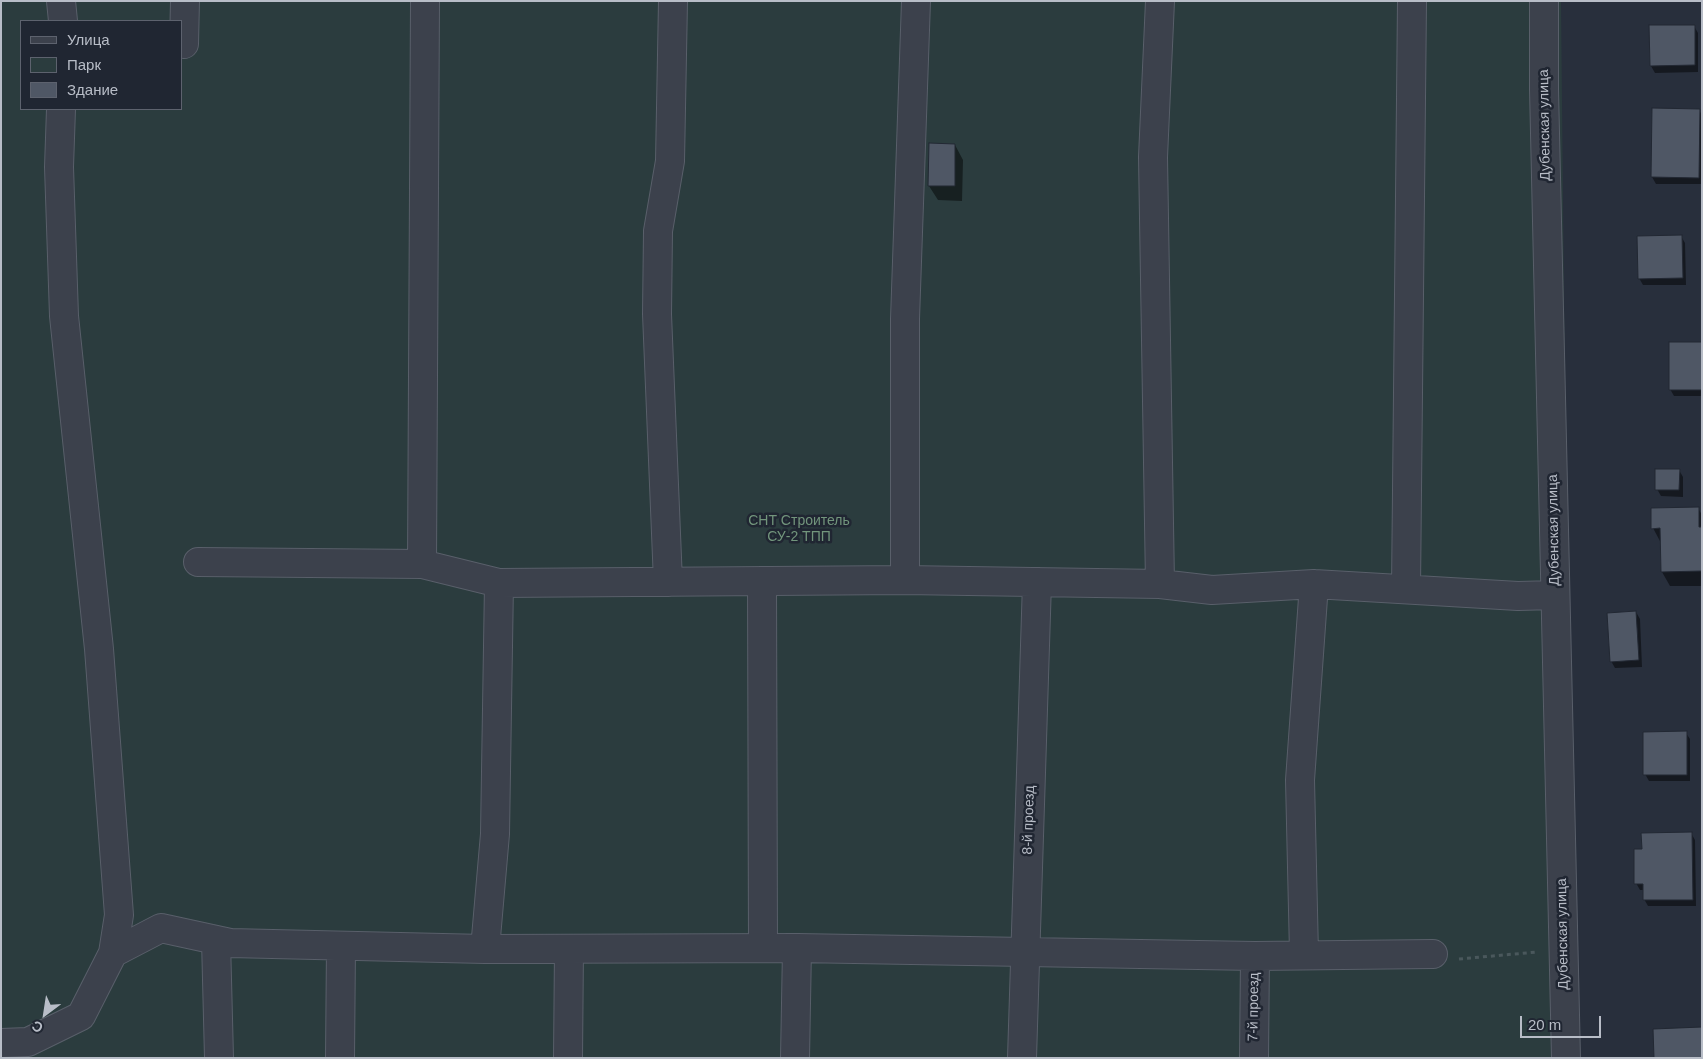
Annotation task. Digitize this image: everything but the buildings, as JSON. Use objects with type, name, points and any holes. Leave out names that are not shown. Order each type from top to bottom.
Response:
[{"type":"street","points":[[61,1],[63,20]]},
{"type":"street","points":[[184,44],[185,1]]},
{"type":"street","points":[[422,564],[425,1]]},
{"type":"street","points":[[668,582],[657,314],[658,231],[670,161],[673,1]]},
{"type":"street","points":[[905,580],[904,319],[916,1]]},
{"type":"street","points":[[1160,1],[1153,157],[1160,584]]},
{"type":"street","points":[[1406,588],[1412,1]]},
{"type":"street","name":"Дубенская улица","points":[[1544,1],[1544,89],[1566,1058]]},
{"type":"street","points":[[1,1043],[28,1042],[81,1016],[113,953],[120,915],[99,649],[64,316],[59,167],[61,110]]},
{"type":"street","points":[[198,562],[422,564],[499,583],[905,580],[1160,584],[1212,590],[1314,584],[1518,596],[1555,595]]},
{"type":"street","points":[[762,581],[763,948]]},
{"type":"street","name":"8-й проезд","points":[[1022,1058],[1037,582]]},
{"type":"street","points":[[485,949],[495,834],[499,583]]},
{"type":"street","points":[[1304,954],[1300,780],[1314,584]]},
{"type":"street","points":[[113,953],[161,928],[230,944],[485,949],[797,948],[1255,956],[1434,954]]},
{"type":"street","points":[[216,940],[220,1058]]},
{"type":"street","points":[[340,1058],[341,946]]},
{"type":"street","points":[[795,1058],[797,948]]},
{"type":"street","points":[[568,1058],[569,949]]},
{"type":"street","name":"7-й проезд","points":[[1254,1058],[1255,956]]},
{"type":"path","points":[[1434,954],[1465,960],[1564,950]]},
{"type":"green space","name":"СНТ Строитель СУ-2 ТПП","points":[[1,1],[1561,1],[1569,796],[1580,1058],[1,1058]]}]
